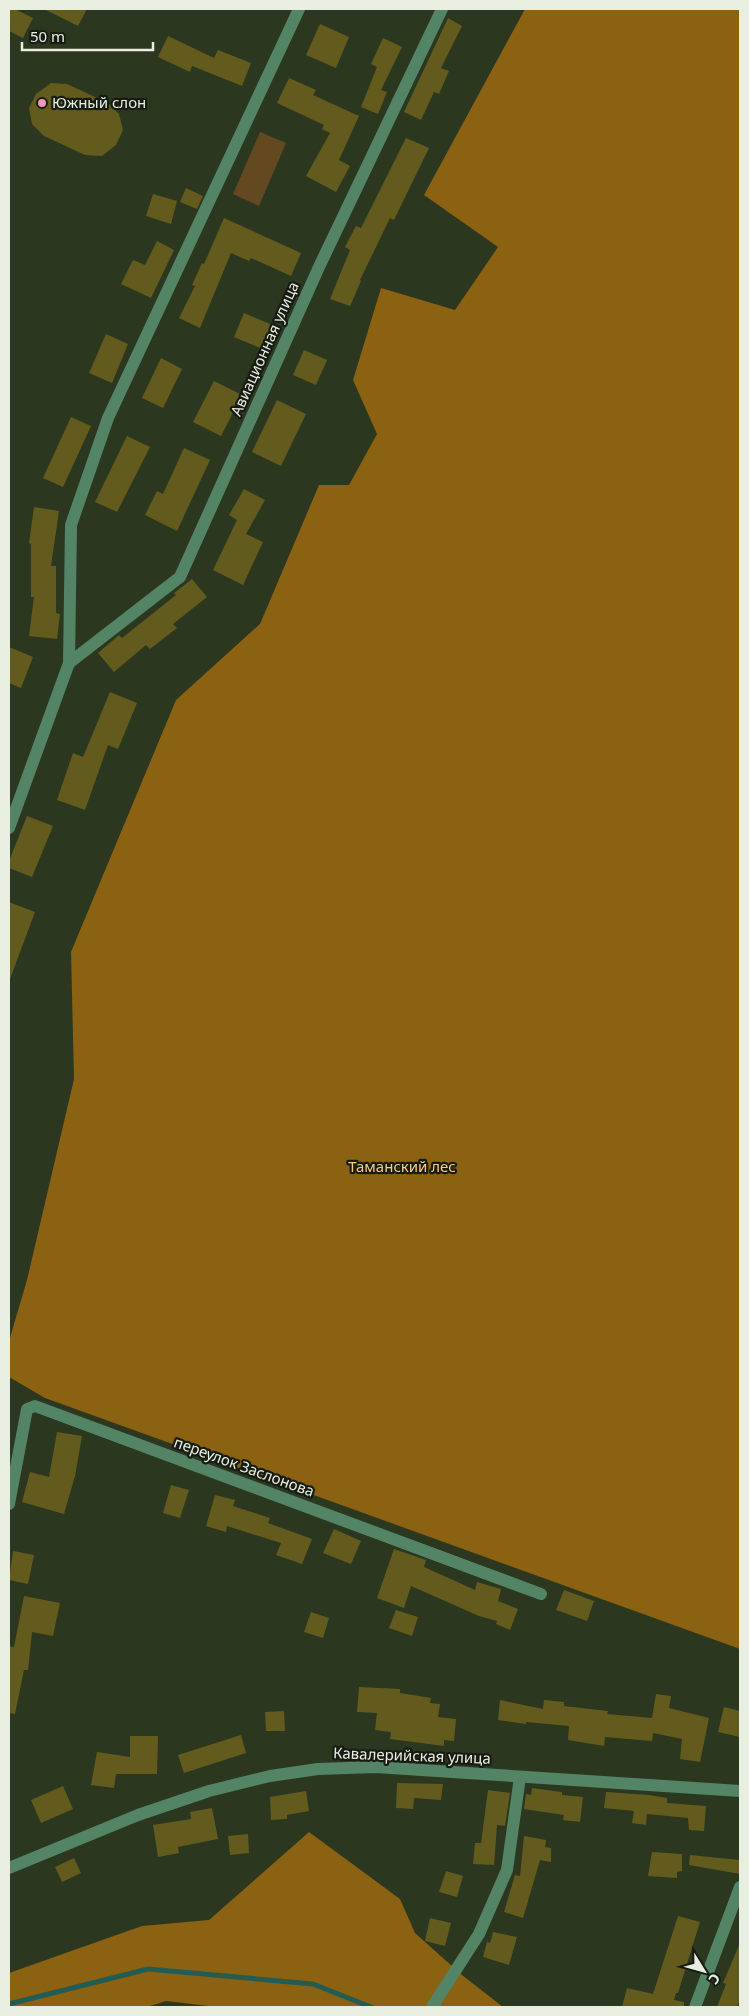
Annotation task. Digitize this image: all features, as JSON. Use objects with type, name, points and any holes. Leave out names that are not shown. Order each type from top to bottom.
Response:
[{"type":"street","points":[[9,828],[69,663],[71,525],[108,418],[298,9]]},
{"type":"street","name":"Авиационная улица","points":[[69,663],[180,577],[319,267],[442,9]]},
{"type":"street","name":"переулок Заслонова","points":[[9,1504],[27,1409],[35,1406],[541,1594]]},
{"type":"street","name":"Кавалерийская улица","points":[[9,1868],[138,1814],[209,1791],[270,1776],[318,1769],[376,1768],[740,1791]]},
{"type":"street","points":[[433,2006],[479,1934],[507,1870],[520,1777]]},
{"type":"street","points":[[694,2007],[740,1887]]},
{"type":"shaded area","points":[[260,132],[286,143],[259,206],[233,194]]},
{"type":"green space","name":"Таманский лес","points":[[525,9],[740,9],[740,1649],[45,1398],[9,1377],[9,1341],[27,1280],[74,1079],[71,952],[176,700],[260,624],[319,485],[349,485],[377,434],[353,380],[381,288],[455,310],[498,247],[424,195]]},
{"type":"green space","points":[[309,1832],[400,1899],[415,1933],[462,1975],[503,2007],[217,2007],[166,2001],[147,2007],[9,2007],[9,1973],[142,1926],[209,1920]]},
{"type":"building","points":[[9,9],[15,9],[33,18],[23,38],[9,31]]},
{"type":"building","points":[[44,9],[87,9],[78,26]]},
{"type":"building","points":[[448,18],[462,26],[441,68],[449,71],[439,94],[434,92],[421,120],[404,112]]},
{"type":"building","points":[[320,24],[349,37],[336,68],[306,55]]},
{"type":"building","points":[[168,36],[214,58],[218,50],[251,63],[242,86],[192,66],[190,72],[158,57]]},
{"type":"building","points":[[383,38],[402,47],[381,90],[387,92],[378,114],[361,107],[377,67],[371,64]]},
{"type":"building","points":[[289,78],[316,90],[313,95],[359,116],[339,160],[350,166],[336,192],[306,176],[330,133],[322,129],[324,125],[277,103]]},
{"type":"building","points":[[51,83],[67,84],[108,103],[119,114],[123,130],[116,145],[102,156],[85,155],[44,136],[32,124],[29,108],[36,94]]},
{"type":"building","points":[[406,138],[429,148],[394,220],[390,218],[360,280],[350,306],[330,299],[350,250],[345,247],[356,226],[361,228]]},
{"type":"building","points":[[186,188],[203,196],[197,209],[180,202]]},
{"type":"building","points":[[153,194],[177,201],[171,224],[146,216]]},
{"type":"building","points":[[224,218],[301,253],[291,276],[251,258],[249,261],[231,253],[200,328],[179,318],[195,286],[192,285],[202,263],[204,264]]},
{"type":"building","points":[[157,241],[174,250],[151,298],[121,284],[133,260],[145,265]]},
{"type":"building","points":[[244,313],[277,327],[267,351],[234,337]]},
{"type":"building","points":[[106,334],[128,344],[112,383],[89,373]]},
{"type":"building","points":[[304,350],[327,360],[316,385],[293,375]]},
{"type":"building","points":[[161,358],[182,369],[163,408],[142,398]]},
{"type":"building","points":[[214,381],[242,395],[221,436],[193,422]]},
{"type":"building","points":[[277,400],[306,414],[281,466],[252,452]]},
{"type":"building","points":[[71,417],[91,426],[63,487],[43,478]]},
{"type":"building","points":[[127,436],[150,447],[117,512],[95,502]]},
{"type":"building","points":[[184,448],[210,460],[177,531],[145,515],[157,491],[163,494]]},
{"type":"building","points":[[244,489],[265,500],[246,534],[263,542],[243,585],[213,570],[237,520],[229,515]]},
{"type":"building","points":[[34,507],[59,511],[51,566],[56,566],[56,613],[60,614],[57,639],[29,636],[34,597],[31,597],[31,544],[29,543]]},
{"type":"building","points":[[192,579],[207,597],[173,624],[177,628],[150,649],[146,645],[114,672],[98,653],[119,635],[122,638],[176,595],[174,593]]},
{"type":"building","points":[[9,647],[33,657],[21,688],[9,683]]},
{"type":"building","points":[[110,692],[137,703],[118,749],[108,745],[85,810],[57,800],[73,753],[83,757]]},
{"type":"building","points":[[27,816],[53,826],[32,877],[9,868],[9,861]]},
{"type":"building","points":[[9,902],[35,912],[10,979],[9,979]]},
{"type":"building","points":[[57,1432],[82,1436],[75,1476],[64,1514],[22,1502],[30,1472],[49,1477]]},
{"type":"building","points":[[171,1485],[189,1490],[180,1518],[163,1513]]},
{"type":"building","points":[[215,1495],[235,1500],[233,1506],[270,1518],[268,1523],[312,1539],[302,1564],[276,1555],[281,1543],[227,1526],[226,1532],[206,1526]]},
{"type":"building","points":[[334,1529],[361,1541],[351,1564],[323,1553]]},
{"type":"building","points":[[394,1549],[426,1560],[424,1567],[475,1590],[477,1582],[501,1589],[498,1601],[518,1609],[510,1630],[496,1624],[497,1621],[479,1616],[411,1586],[404,1608],[377,1598]]},
{"type":"building","points":[[13,1551],[34,1555],[28,1584],[9,1580]]},
{"type":"building","points":[[564,1590],[594,1601],[587,1621],[556,1610]]},
{"type":"building","points":[[24,1596],[60,1603],[53,1636],[32,1632],[28,1670],[24,1670],[15,1714],[9,1713],[9,1646],[14,1647]]},
{"type":"building","points":[[396,1610],[418,1617],[412,1636],[389,1628]]},
{"type":"building","points":[[311,1612],[329,1618],[323,1638],[304,1632]]},
{"type":"building","points":[[359,1687],[400,1689],[400,1693],[431,1698],[430,1703],[440,1704],[438,1717],[456,1719],[454,1741],[444,1740],[444,1746],[390,1739],[391,1732],[375,1730],[377,1713],[357,1712]]},
{"type":"building","points":[[656,1694],[671,1696],[669,1708],[709,1718],[700,1762],[680,1759],[682,1739],[653,1733],[652,1741],[605,1737],[604,1746],[568,1740],[569,1726],[526,1722],[526,1724],[498,1720],[500,1700],[543,1709],[544,1700],[564,1702],[564,1706],[608,1711],[607,1714],[652,1718]]},
{"type":"building","points":[[724,1707],[740,1711],[740,1737],[718,1732]]},
{"type":"building","points":[[284,1711],[285,1731],[266,1731],[265,1712]]},
{"type":"building","points":[[241,1735],[246,1753],[184,1773],[178,1755]]},
{"type":"building","points":[[130,1736],[158,1736],[157,1774],[116,1774],[114,1788],[91,1785],[97,1752],[130,1757]]},
{"type":"building","points":[[397,1783],[443,1784],[441,1800],[414,1798],[413,1809],[396,1808]]},
{"type":"building","points":[[63,1786],[73,1809],[41,1823],[31,1800]]},
{"type":"building","points":[[532,1788],[562,1792],[562,1795],[583,1797],[580,1822],[563,1820],[564,1815],[524,1809],[526,1794],[531,1795]]},
{"type":"building","points":[[488,1790],[510,1793],[505,1826],[497,1825],[494,1865],[473,1864],[475,1843],[481,1843]]},
{"type":"building","points":[[306,1791],[309,1811],[287,1815],[287,1819],[271,1820],[270,1797]]},
{"type":"building","points":[[606,1792],[649,1795],[667,1798],[667,1803],[706,1806],[704,1831],[689,1830],[688,1818],[647,1814],[646,1825],[632,1823],[634,1811],[604,1808]]},
{"type":"building","points":[[212,1808],[218,1839],[178,1847],[179,1853],[158,1857],[153,1825],[191,1819],[190,1812]]},
{"type":"building","points":[[248,1834],[249,1853],[230,1855],[228,1836]]},
{"type":"building","points":[[524,1836],[546,1840],[545,1847],[551,1848],[551,1862],[540,1860],[523,1918],[504,1912],[515,1875],[520,1876]]},
{"type":"building","points":[[652,1852],[682,1854],[682,1871],[677,1872],[677,1878],[648,1876]]},
{"type":"building","points":[[690,1855],[740,1860],[740,1874],[689,1865]]},
{"type":"building","points":[[74,1858],[81,1873],[62,1882],[55,1867]]},
{"type":"building","points":[[446,1871],[463,1876],[457,1897],[439,1892]]},
{"type":"building","points":[[678,1916],[700,1922],[678,1993],[676,1993],[674,2000],[684,2002],[684,2007],[622,2007],[627,1988],[653,1994]]},
{"type":"building","points":[[430,1918],[451,1923],[445,1946],[425,1941]]},
{"type":"building","points":[[493,1932],[517,1937],[509,1965],[483,1957],[487,1942],[490,1943]]},
{"type":"building","points":[[740,1943],[740,1999],[737,2007],[717,2007],[726,1984],[723,1983]]},
{"type":"waterway","points":[[9,2004],[148,1969],[313,1984],[371,2007]]},
{"type":"place","name":"Южный слон","points":[[42,103]]}]
